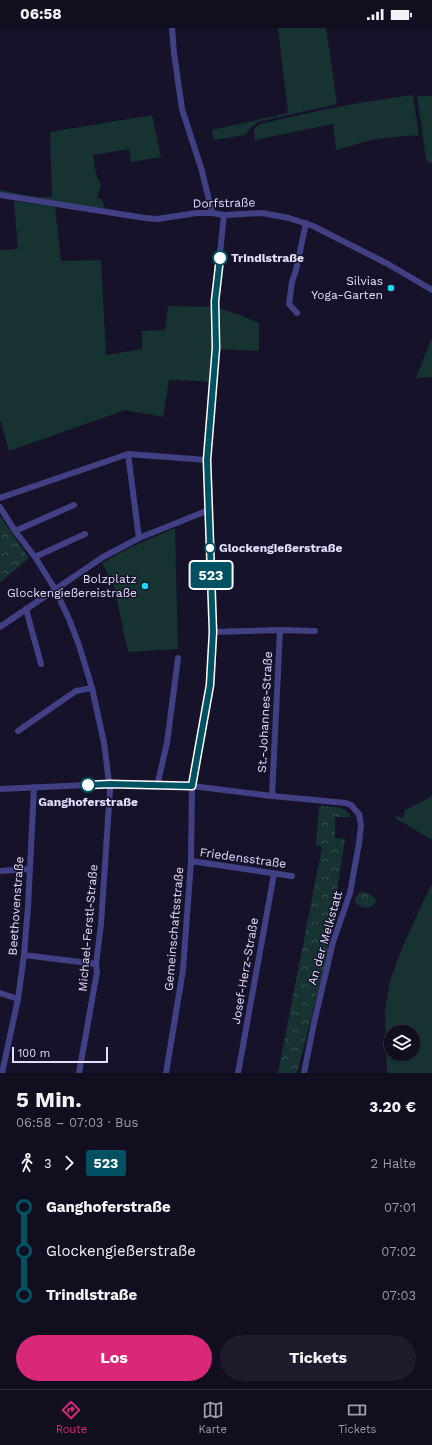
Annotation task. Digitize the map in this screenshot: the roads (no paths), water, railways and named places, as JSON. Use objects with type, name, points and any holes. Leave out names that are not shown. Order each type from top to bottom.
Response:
[{"type":"street","points":[[172,28],[182,109],[202,171],[212,212]]},
{"type":"street","name":"Dorfstraße","points":[[0,195],[157,219],[212,212],[224,215],[262,213],[279,216],[306,223],[388,264],[432,290]]},
{"type":"street","name":"Gemeinschaftsstraße","points":[[166,1073],[183,970],[191,861],[192,786],[210,685],[213,632],[207,460],[216,348],[215,301],[224,215]]},
{"type":"street","points":[[297,313],[289,304],[292,282],[306,223]]},
{"type":"street","points":[[128,454],[139,538]]},
{"type":"street","points":[[0,498],[128,454],[207,460]]},
{"type":"street","points":[[15,531],[74,505]]},
{"type":"street","points":[[0,508],[35,557],[55,589],[77,639],[92,688],[104,743],[110,784]]},
{"type":"street","points":[[0,627],[103,557],[139,538],[209,510]]},
{"type":"street","points":[[35,557],[84,534]]},
{"type":"street","points":[[26,609],[41,664]]},
{"type":"street","points":[[213,632],[280,630],[315,631]]},
{"type":"street","name":"St.-Johannes-Straße","points":[[272,796],[280,630]]},
{"type":"street","points":[[157,786],[167,743],[178,658]]},
{"type":"street","points":[[18,731],[76,691],[92,688]]},
{"type":"street","points":[[0,788],[110,784],[192,786],[272,796]]},
{"type":"street","name":"Michael-Ferstl-Straße","points":[[79,1073],[97,972],[96,964],[101,924],[110,784]]},
{"type":"street","name":"Beethovenstraße","points":[[2,1073],[18,999],[24,955],[34,787]]},
{"type":"street","name":"An der Melkstatt","points":[[272,796],[346,803],[356,809],[359,814],[361,825],[357,861],[348,900],[333,942],[304,1073]]},
{"type":"street","name":"Friedensstraße","points":[[191,861],[292,876]]},
{"type":"street","points":[[0,871],[30,869]]},
{"type":"street","name":"Josef-Herz-Straße","points":[[238,1073],[274,874]]},
{"type":"street","points":[[24,955],[96,964]]},
{"type":"street","points":[[0,993],[18,999]]},
{"type":"place","name":"Trindlstraße","points":[[220,258]]},
{"type":"place","name":"Silvias Yoga-Garten","points":[[391,288]]},
{"type":"place","name":"Glockengießerstraße","points":[[210,548]]},
{"type":"place","name":"Bolzplatz Glockengießereistraße","points":[[145,586]]},
{"type":"place","name":"Ganghoferstraße","points":[[88,785]]}]
